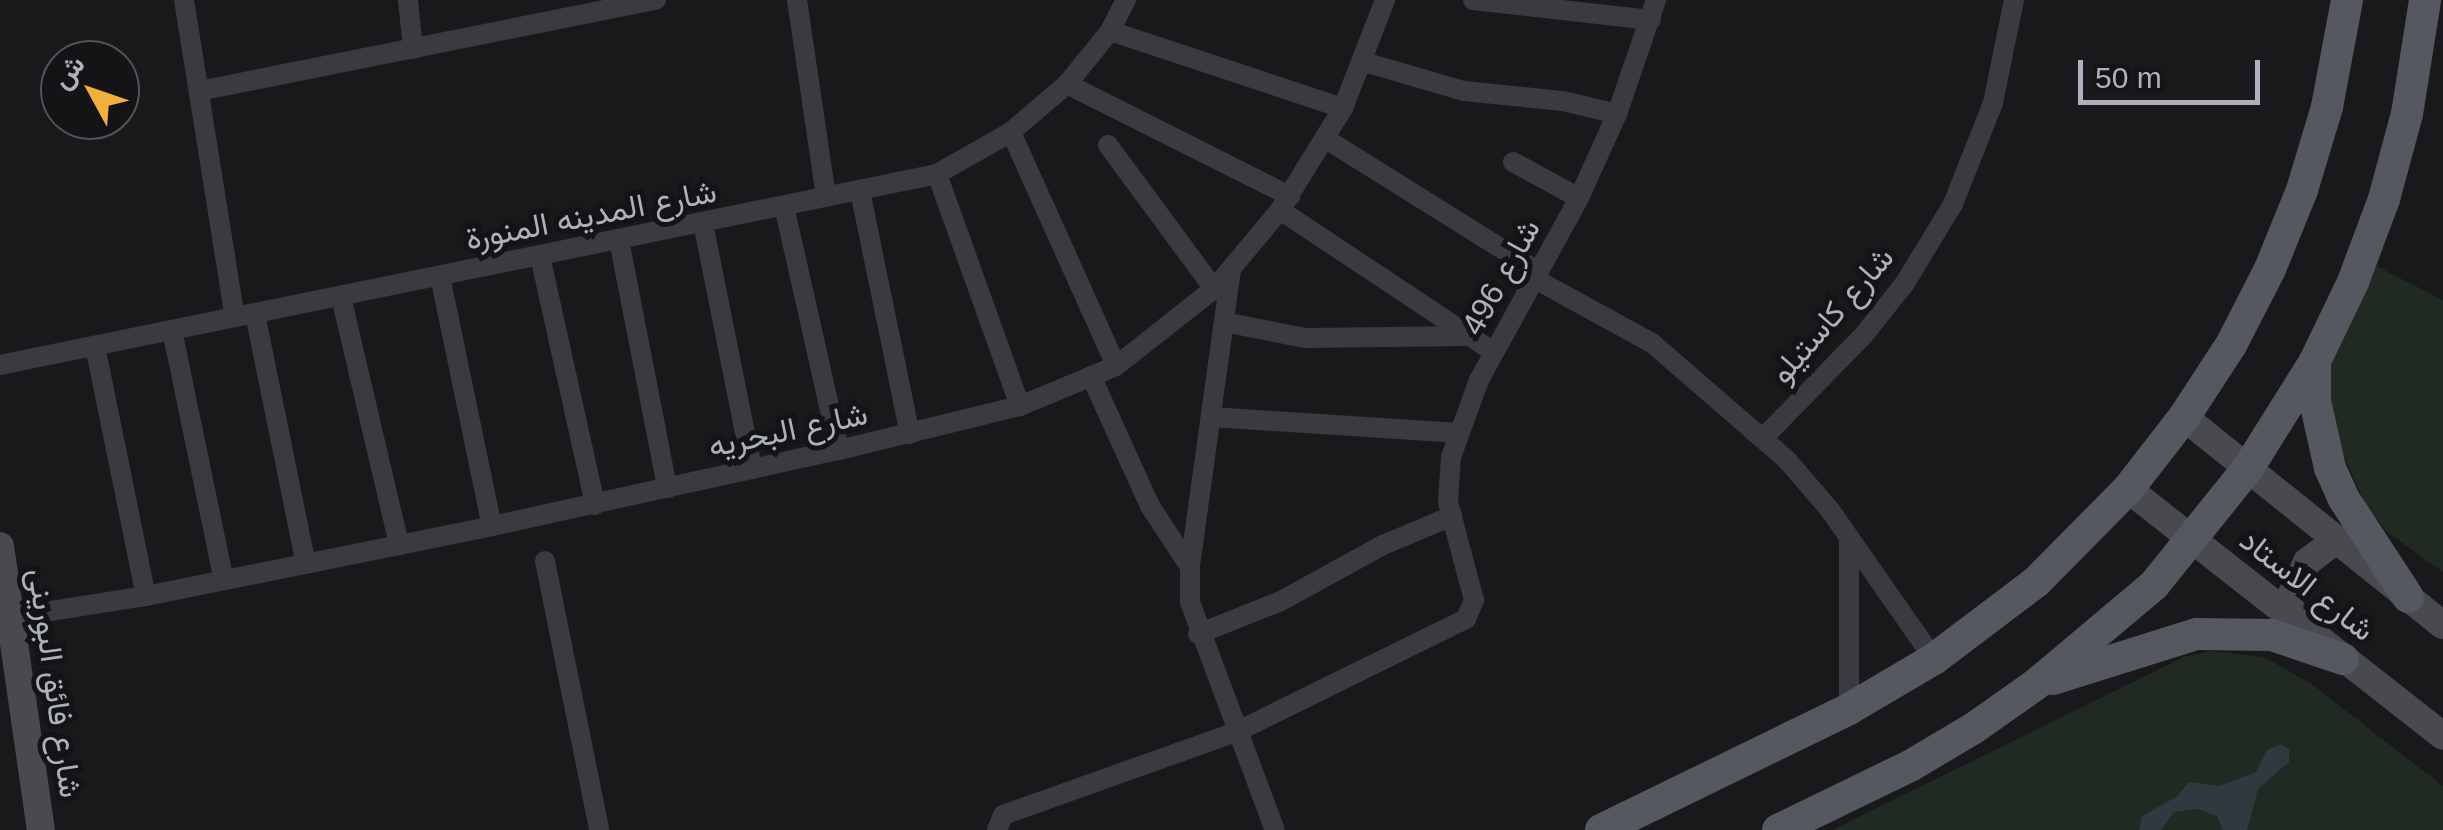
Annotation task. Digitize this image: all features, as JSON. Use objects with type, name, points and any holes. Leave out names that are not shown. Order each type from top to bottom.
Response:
[{"type":"main road","points":[[1601,830],[1848,708],[1934,659],[2037,580],[2128,488],[2184,417],[2230,345],[2270,269],[2302,190],[2327,108],[2347,0]]},
{"type":"main road","points":[[1778,830],[1910,766],[1974,728],[2035,685],[2154,585],[2193,539],[2248,468],[2315,361],[2353,282],[2384,199],[2407,114],[2426,0]]},
{"type":"main road","points":[[2315,361],[2315,401],[2330,468],[2344,499],[2408,597]]},
{"type":"main road","name":"شارع الاستاد","points":[[2184,417],[2443,624]]},
{"type":"main road","name":"شارع الاستاد","points":[[2128,488],[2443,736]]},
{"type":"main road","points":[[2288,614],[2290,596],[2307,562],[2337,540]]},
{"type":"main road","name":"شارع فائق البورينى","points":[[0,546],[6,619],[41,830]]},
{"type":"main road","points":[[2035,685],[2198,634],[2272,635],[2343,659]]},
{"type":"street","points":[[184,0],[245,316],[306,564]]},
{"type":"street","points":[[408,0],[413,48]]},
{"type":"street","points":[[199,91],[651,0]]},
{"type":"street","points":[[796,0],[826,197]]},
{"type":"street","name":"شارع المدينه المنورة","points":[[0,365],[937,174],[1011,132],[1067,84],[1110,31],[1126,0]]},
{"type":"street","name":"شارع البحريه","points":[[6,619],[146,596],[400,545],[910,434],[1020,406],[1116,366],[1214,289],[1285,203],[1343,108],[1385,0]]},
{"type":"street","points":[[1473,0],[1653,10]]},
{"type":"street","name":"شارع كاستيلو","points":[[1763,438],[1863,336],[1904,283],[1953,204],[1992,103],[2014,0]]},
{"type":"street","name":"شارع 496","points":[[1236,732],[1458,626],[1472,610],[1472,589],[1452,516],[1448,472],[1459,433],[1494,352],[1580,198],[1617,114],[1653,10]]},
{"type":"street","points":[[1110,31],[1343,108]]},
{"type":"street","points":[[1364,62],[1464,91],[1563,100],[1617,114]]},
{"type":"street","points":[[1067,84],[1285,203],[1494,352]]},
{"type":"street","points":[[1011,132],[1116,366]]},
{"type":"street","points":[[1326,139],[1537,276],[1652,343],[1763,438],[1810,484],[1934,659]]},
{"type":"street","points":[[1108,144],[1214,289]]},
{"type":"street","points":[[1513,162],[1580,198]]},
{"type":"street","points":[[937,174],[1020,406]]},
{"type":"street","points":[[860,191],[910,434]]},
{"type":"street","points":[[784,206],[838,450]]},
{"type":"street","points":[[703,223],[752,469]]},
{"type":"street","points":[[619,240],[667,488]]},
{"type":"street","points":[[540,256],[595,505]]},
{"type":"street","points":[[1231,269],[1190,567],[1190,602],[1198,634],[1275,830]]},
{"type":"street","points":[[440,276],[492,526]]},
{"type":"street","points":[[341,296],[400,545]]},
{"type":"street","points":[[1224,322],[1318,339],[1470,336]]},
{"type":"street","points":[[172,330],[224,580]]},
{"type":"street","points":[[95,346],[146,596]]},
{"type":"street","points":[[1091,376],[1158,522],[1190,567]]},
{"type":"street","points":[[1211,417],[1459,433]]},
{"type":"street","points":[[1198,634],[1281,601],[1383,545],[1452,516]]},
{"type":"street","points":[[1848,538],[1848,708]]},
{"type":"street","points":[[545,561],[600,830]]},
{"type":"street","points":[[996,830],[1003,816],[1236,732]]},
{"type":"shaded area","points":[[2374,265],[2443,300],[2443,572],[2387,532],[2365,503],[2325,414],[2323,383]]},
{"type":"shaded area","points":[[2212,651],[2264,657],[2310,683],[2443,786],[2443,830],[1832,830],[2184,657]]},
{"type":"shaded area","points":[[2281,744],[2289,749],[2289,762],[2258,789],[2247,830],[2223,830],[2217,816],[2198,809],[2174,812],[2161,830],[2139,830],[2142,816],[2176,797],[2189,782],[2219,786],[2256,772],[2267,750]]}]
